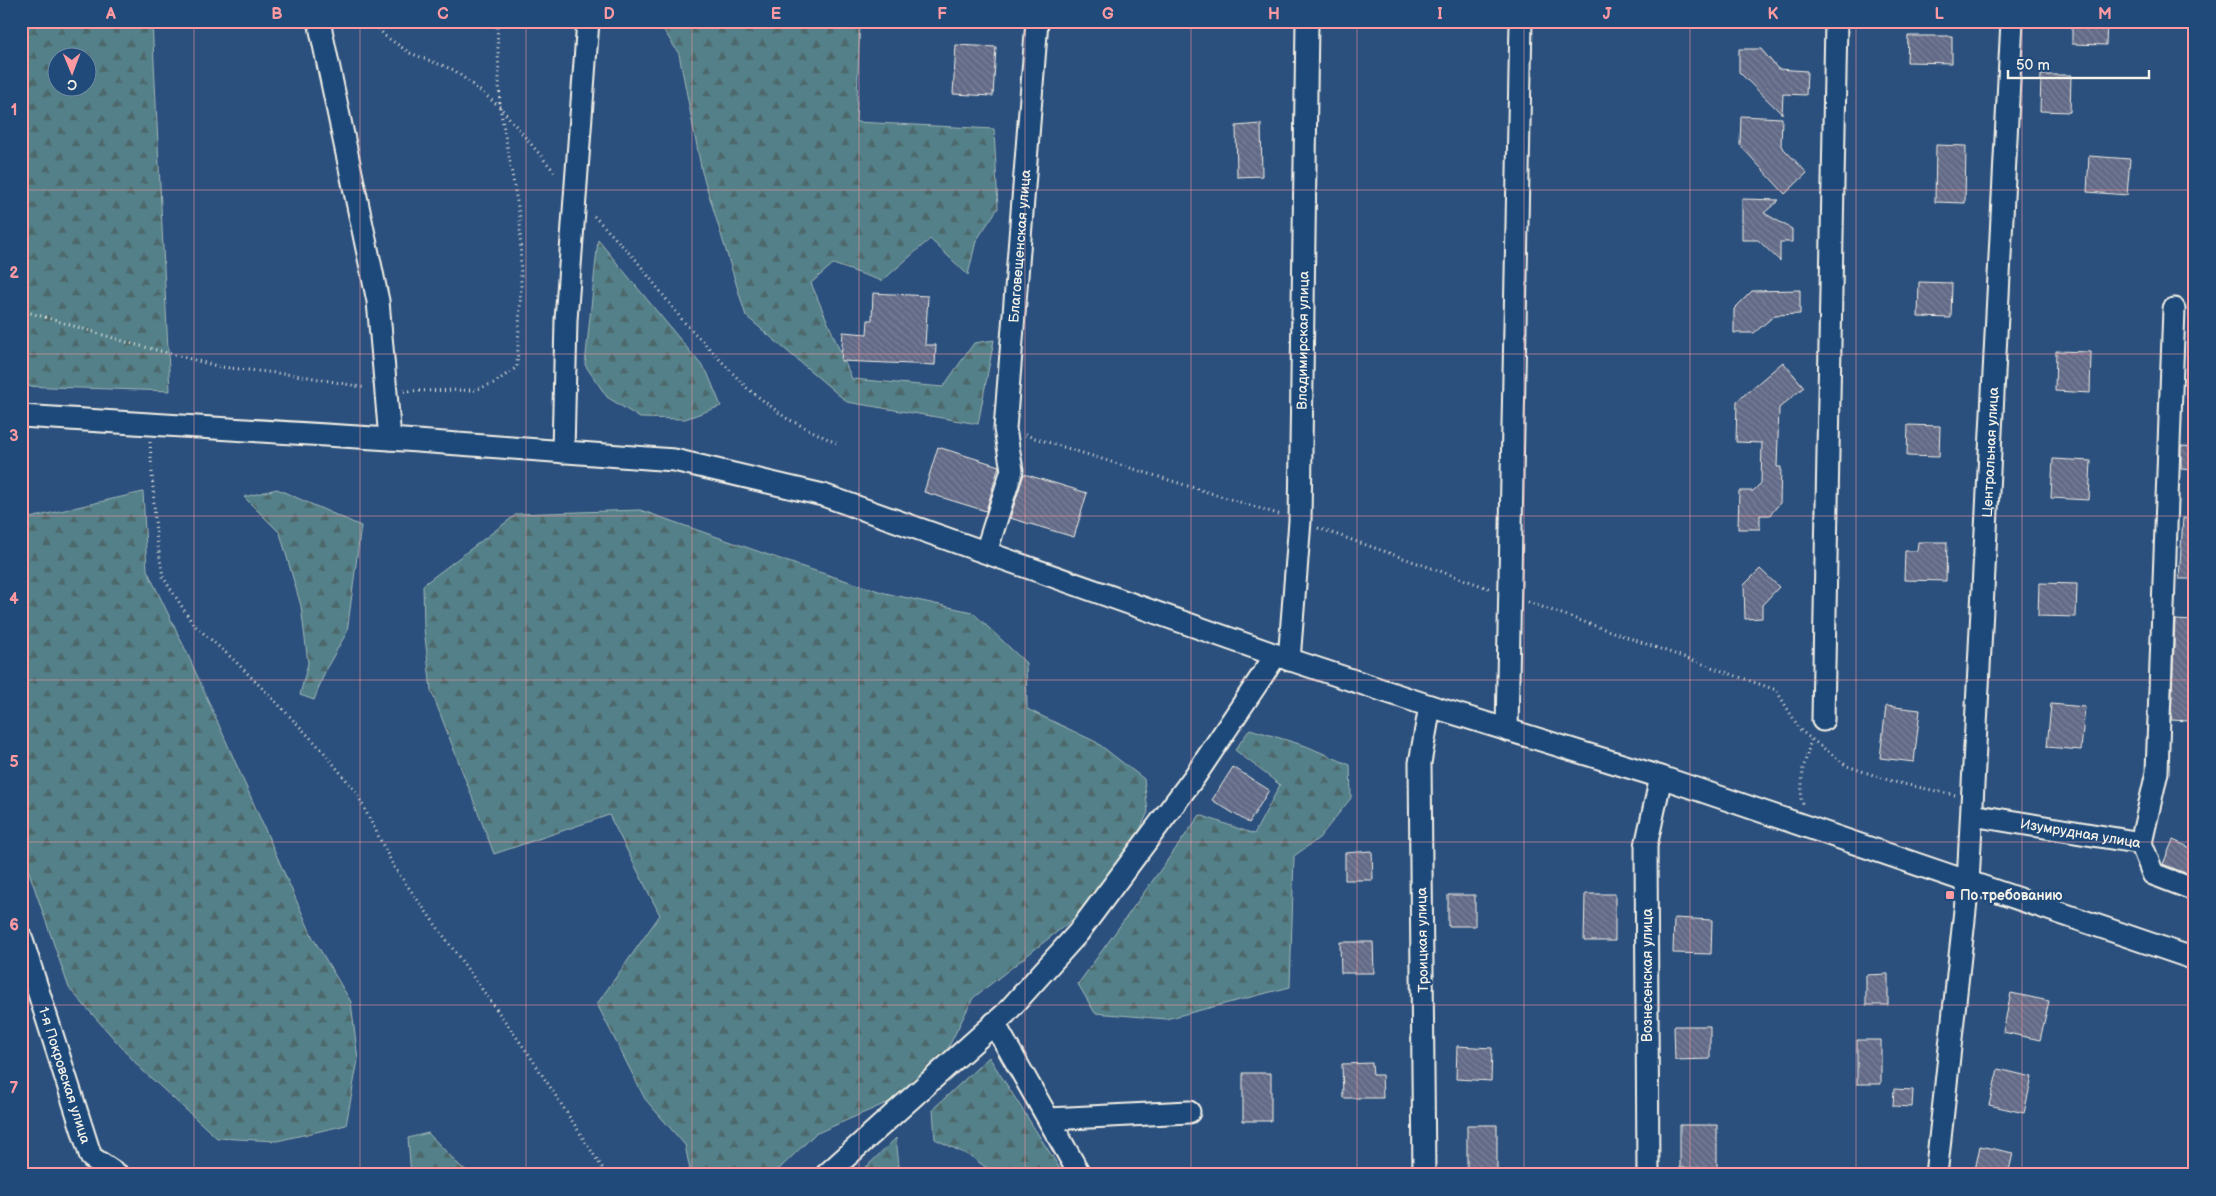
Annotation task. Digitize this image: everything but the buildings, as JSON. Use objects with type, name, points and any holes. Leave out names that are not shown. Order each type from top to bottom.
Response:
[{"type":"street","points":[[319,21],[378,301],[390,439]]},
{"type":"street","points":[[563,452],[566,320],[588,21]]},
{"type":"street","name":"Благовещенская улица","points":[[986,552],[1012,470],[1005,429],[1037,21]]},
{"type":"street","name":"Владимирская улица","points":[[1282,657],[1300,521],[1307,21]]},
{"type":"street","points":[[1507,730],[1522,21]]},
{"type":"street","points":[[1823,720],[1836,21]]},
{"type":"street","name":"Центральная улица","points":[[1936,1175],[1968,883],[2012,21]]},
{"type":"street","points":[[2140,843],[2157,772],[2174,309]]},
{"type":"street","points":[[21,416],[390,439],[674,460],[814,493],[1282,657],[1430,706],[1661,777],[2195,959]]},
{"type":"street","points":[[826,1175],[994,1023],[1078,933],[1196,776],[1282,657]]},
{"type":"street","name":"Троицкая улица","points":[[1424,1175],[1420,763],[1430,706]]},
{"type":"street","name":"Вознесенская улица","points":[[1648,1175],[1646,846],[1661,777]]},
{"type":"street","name":"Изумрудная улица","points":[[1972,815],[2140,843],[2153,874],[2195,890]]},
{"type":"street","name":"1-я Покровская улица","points":[[21,937],[91,1157],[118,1175]]},
{"type":"street","points":[[994,1023],[1080,1175]]},
{"type":"street","points":[[1049,1119],[1189,1112]]},
{"type":"path","points":[[372,21],[385,36],[410,53],[454,70],[500,107],[575,196],[636,260],[683,321],[747,388],[786,418],[836,443]]},
{"type":"path","points":[[21,310],[134,344],[221,367],[303,376],[386,392],[475,390],[494,383],[517,367],[521,287],[520,218],[500,107],[497,21]]},
{"type":"path","points":[[148,423],[156,534],[163,577],[193,624],[234,660],[322,750],[356,792],[394,867],[530,1056],[606,1175]]},
{"type":"path","points":[[1811,740],[1803,769],[1801,800],[1815,830]]},
{"type":"green space","points":[[21,21],[152,21],[170,391],[21,386]]},
{"type":"green space","points":[[658,21],[860,21],[856,122],[994,129],[998,208],[976,241],[968,275],[930,239],[882,281],[833,264],[811,283],[852,379],[943,387],[974,343],[994,340],[978,424],[847,402],[746,316],[702,172],[679,54]]},
{"type":"green space","points":[[598,240],[707,372],[721,406],[685,419],[640,418],[607,397],[585,365]]},
{"type":"green space","points":[[277,489],[361,526],[347,632],[326,669],[314,700],[300,695],[308,663],[301,606],[280,533],[244,497]]},
{"type":"green space","points":[[143,492],[147,570],[188,655],[313,938],[351,1002],[358,1060],[346,1125],[277,1141],[217,1138],[141,1069],[69,988],[21,849],[21,520]]},
{"type":"green space","points":[[640,510],[800,566],[885,593],[972,612],[1026,663],[1027,709],[1096,742],[1144,779],[1148,812],[1130,851],[1124,879],[973,998],[930,1084],[815,1134],[773,1175],[691,1175],[685,1145],[645,1099],[597,1004],[660,915],[609,815],[494,854],[431,690],[424,628],[423,585],[517,514]]},
{"type":"green space","points":[[1250,729],[1306,746],[1350,765],[1351,798],[1319,838],[1294,856],[1290,987],[1166,1019],[1095,1013],[1078,984],[1200,815],[1254,834],[1280,785],[1235,750]]},
{"type":"green space","points":[[989,1057],[1064,1175],[996,1175],[972,1157],[935,1139],[933,1109]]},
{"type":"green space","points":[[428,1133],[461,1167],[474,1175],[411,1175],[408,1138]]},
{"type":"green space","points":[[896,1138],[900,1175],[858,1175]]},
{"type":"place","name":"По требованию","points":[[1950,895]]}]
